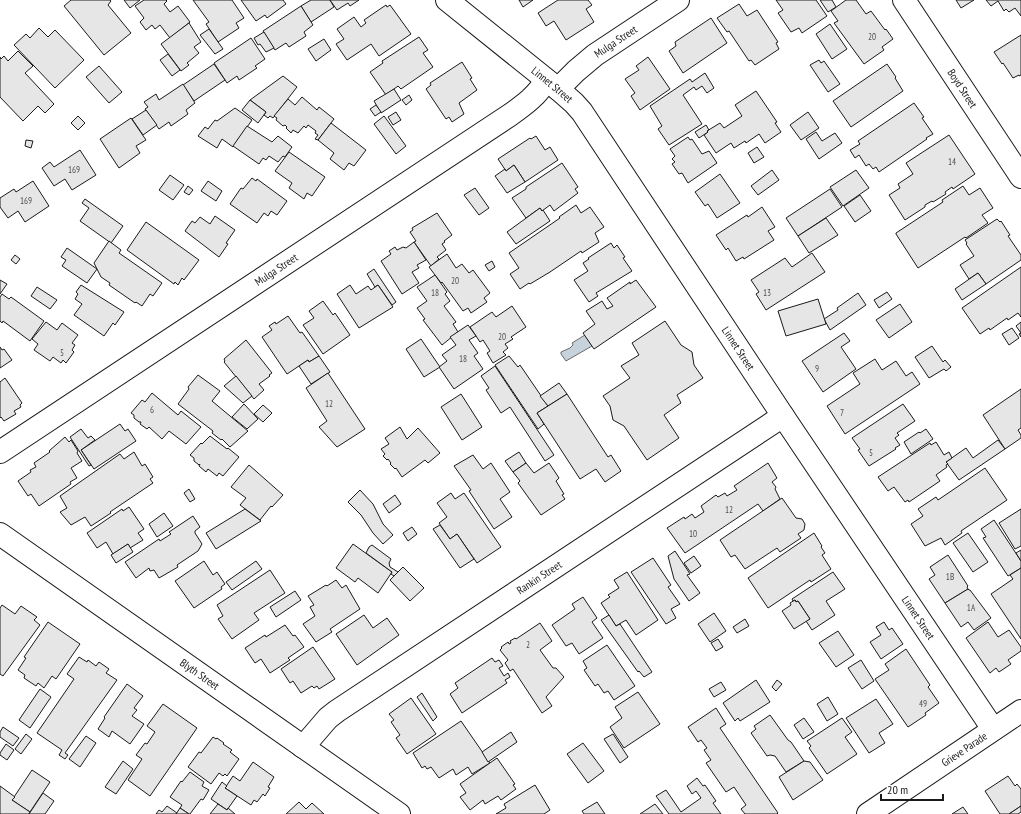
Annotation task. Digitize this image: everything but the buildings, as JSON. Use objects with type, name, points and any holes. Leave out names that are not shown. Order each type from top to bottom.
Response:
[{"type":"street","name":"Linnet Street","points":[[447,0],[574,103],[582,112],[783,416],[993,729]]},
{"type":"street","name":"Mulga Street","points":[[0,452],[510,115],[541,89],[552,85],[576,70],[595,55],[678,0]]},
{"type":"street","name":"Boyd Street","points":[[904,0],[1021,177]]},
{"type":"street","name":"Rankin Street","points":[[303,747],[328,718],[337,710],[783,416]]},
{"type":"street","name":"Blyth Street","points":[[0,534],[399,814]]},
{"type":"street","name":"Grieve Parade","points":[[868,814],[1021,711]]},
{"type":"shaded area","points":[[585,335],[592,346],[566,361],[561,352],[570,348],[573,345],[572,343]]}]
